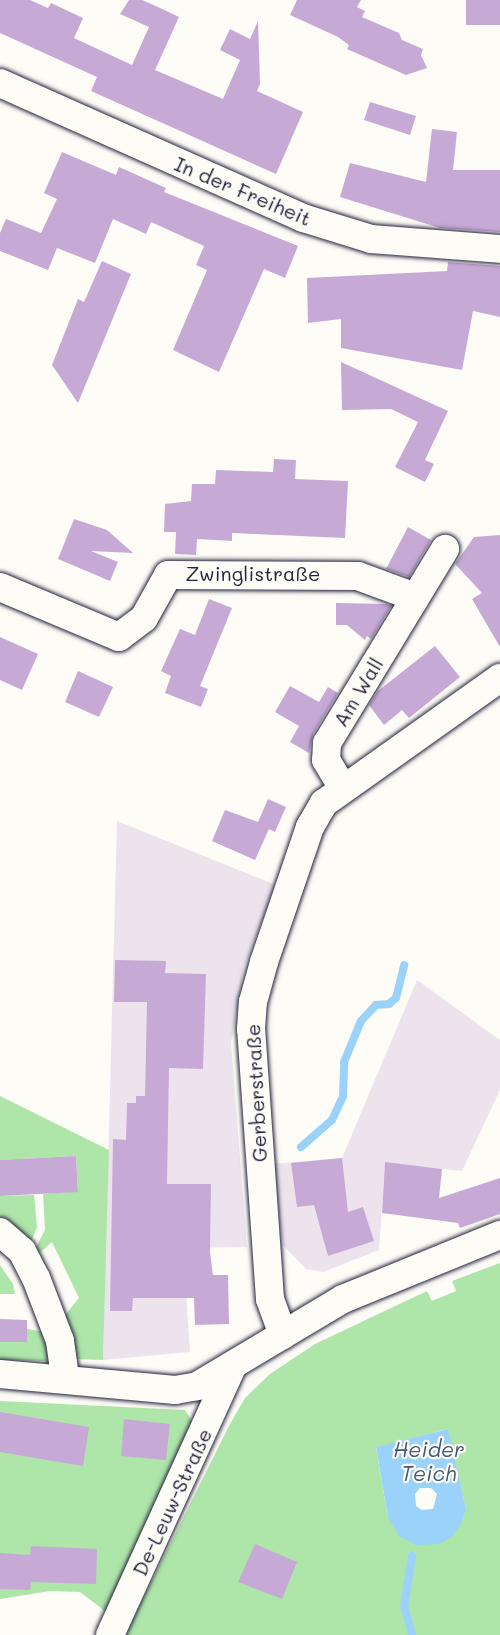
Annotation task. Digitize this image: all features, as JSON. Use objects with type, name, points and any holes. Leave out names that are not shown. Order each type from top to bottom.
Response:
[{"type":"street","name":"In der Freiheit","points":[[0,83],[303,218],[371,239],[500,249]]},
{"type":"street","name":"Am Wall","points":[[342,787],[326,760],[327,743],[409,597],[445,549]]},
{"type":"street","name":"Zwinglistraße","points":[[0,587],[119,638],[144,618],[168,575],[358,576],[409,597]]},
{"type":"street","name":"Gerberstraße","points":[[283,1335],[270,1299],[251,1029],[253,1002],[313,820],[324,803],[342,787],[500,678]]},
{"type":"street","points":[[0,1232],[22,1251],[36,1278],[60,1341],[65,1378]]},
{"type":"street","points":[[0,1374],[65,1378],[175,1390],[197,1386],[231,1369],[283,1335],[378,1283],[500,1235]]},
{"type":"street","name":"De-Leuw-Straße","points":[[110,1635],[231,1369]]},
{"type":"shaded area","points":[[117,821],[276,885],[244,967],[231,1043],[247,1247],[183,1248],[190,1352],[103,1360]]},
{"type":"shaded area","points":[[417,980],[500,1040],[500,1090],[462,1171],[385,1163],[379,1250],[323,1272],[306,1269],[283,1245],[271,1164],[342,1158]]},
{"type":"green space","points":[[0,1096],[109,1150],[103,1360],[76,1359],[61,1320],[79,1298],[52,1242],[35,1257],[33,1253],[45,1230],[43,1194],[78,1191],[76,1156],[0,1160]]},
{"type":"green space","points":[[34,1195],[37,1227],[29,1247],[0,1231],[0,1196]]},
{"type":"green space","points":[[500,1263],[500,1635],[125,1635],[245,1398],[270,1374],[315,1344],[427,1291],[432,1301],[456,1291],[452,1281]],"holes":[[[447,1429],[466,1509],[388,1518],[376,1448]]]},
{"type":"green space","points":[[0,1265],[13,1284],[15,1294],[0,1294]]},
{"type":"green space","points":[[27,1329],[52,1333],[54,1361],[0,1360],[0,1342],[26,1342]]},
{"type":"green space","points":[[0,1401],[185,1410],[194,1424],[114,1618],[80,1592],[50,1591],[0,1599]]},
{"type":"water","name":"Heider Teich","points":[[448,1429],[466,1509],[460,1526],[451,1537],[440,1544],[416,1545],[399,1536],[388,1518],[376,1447]],"holes":[[[420,1488],[431,1488],[437,1494],[433,1509],[422,1510],[416,1506],[415,1494]]]},
{"type":"building","points":[[0,0],[30,0],[48,8],[51,3],[83,18],[74,38],[132,65],[149,27],[120,14],[129,0],[142,0],[158,7],[179,17],[155,70],[223,99],[240,60],[220,50],[230,29],[250,39],[258,21],[260,84],[257,91],[303,112],[276,174],[91,91],[97,77],[0,33]]},
{"type":"building","points":[[297,0],[361,0],[357,7],[365,11],[362,17],[399,33],[402,40],[423,49],[421,55],[427,68],[406,75],[347,49],[349,45],[338,37],[290,15]]},
{"type":"building","points":[[466,0],[500,0],[500,25],[466,25]]},
{"type":"building","points":[[370,102],[416,116],[410,135],[364,120]]},
{"type":"building","points":[[432,129],[457,132],[453,170],[500,170],[500,232],[440,228],[340,197],[350,163],[426,182]]},
{"type":"building","points":[[62,152],[116,175],[119,167],[166,188],[164,192],[298,246],[285,278],[264,269],[219,372],[173,350],[207,270],[196,265],[204,246],[151,222],[146,234],[113,219],[95,263],[57,248],[48,270],[0,251],[0,233],[6,219],[41,233],[57,199],[44,193]]},
{"type":"building","points":[[102,261],[131,274],[78,403],[52,365],[78,299],[84,302]]},
{"type":"building","points":[[448,262],[500,266],[500,317],[473,311],[462,370],[341,348],[341,319],[308,323],[307,278],[447,271]]},
{"type":"building","points":[[341,362],[448,411],[425,460],[434,464],[425,482],[395,467],[418,422],[391,409],[342,410]]},
{"type":"building","points":[[274,459],[296,460],[295,479],[348,481],[345,538],[232,533],[232,541],[197,539],[196,555],[175,554],[176,532],[164,532],[165,504],[191,501],[192,484],[215,484],[216,470],[273,472]]},
{"type":"building","points":[[74,519],[107,530],[133,553],[91,551],[118,562],[110,581],[58,559]]},
{"type":"building","points":[[408,527],[431,540],[409,577],[386,569]]},
{"type":"building","points":[[500,535],[500,647],[472,599],[482,593],[455,564],[474,537]]},
{"type":"building","points":[[209,599],[232,608],[200,686],[208,689],[201,707],[165,693],[171,676],[161,671],[180,629],[195,635]]},
{"type":"building","points":[[336,603],[391,606],[371,639],[367,636],[365,640],[347,625],[336,625]]},
{"type":"building","points":[[0,637],[38,654],[22,690],[0,680]]},
{"type":"building","points":[[435,646],[460,677],[409,718],[402,710],[384,725],[369,705],[378,691]]},
{"type":"building","points":[[78,671],[113,687],[99,717],[65,702]]},
{"type":"building","points":[[290,686],[319,702],[328,687],[338,693],[313,734],[309,753],[290,742],[299,726],[275,712]]},
{"type":"building","points":[[268,799],[286,807],[275,832],[269,829],[255,860],[212,841],[225,810],[258,822]]},
{"type":"building","points":[[115,960],[166,961],[165,973],[206,974],[203,1069],[169,1068],[167,1184],[211,1184],[210,1252],[213,1275],[228,1275],[229,1324],[195,1325],[194,1298],[133,1298],[132,1311],[110,1311],[113,1139],[126,1140],[127,1103],[136,1103],[136,1096],[145,1096],[147,1002],[114,1002]]},
{"type":"building","points":[[76,1156],[78,1192],[0,1196],[0,1160]]},
{"type":"building","points":[[342,1158],[348,1212],[363,1207],[374,1241],[328,1256],[314,1205],[297,1207],[291,1163]]},
{"type":"building","points":[[385,1162],[442,1169],[439,1198],[500,1178],[500,1214],[460,1228],[458,1223],[382,1213]]},
{"type":"building","points":[[0,1319],[27,1320],[27,1342],[0,1342]]},
{"type":"building","points":[[0,1412],[89,1427],[83,1466],[0,1452]]},
{"type":"building","points":[[124,1419],[170,1424],[166,1460],[121,1456]]},
{"type":"building","points":[[255,1544],[297,1562],[282,1599],[238,1582]]},
{"type":"building","points":[[31,1546],[97,1549],[96,1584],[31,1582],[30,1590],[0,1589],[0,1553],[30,1555]]},
{"type":"waterway","points":[[301,1147],[332,1120],[343,1096],[344,1062],[361,1021],[376,1005],[389,1004],[396,998],[404,965]]},
{"type":"waterway","points":[[412,1556],[404,1606],[412,1635]]}]
